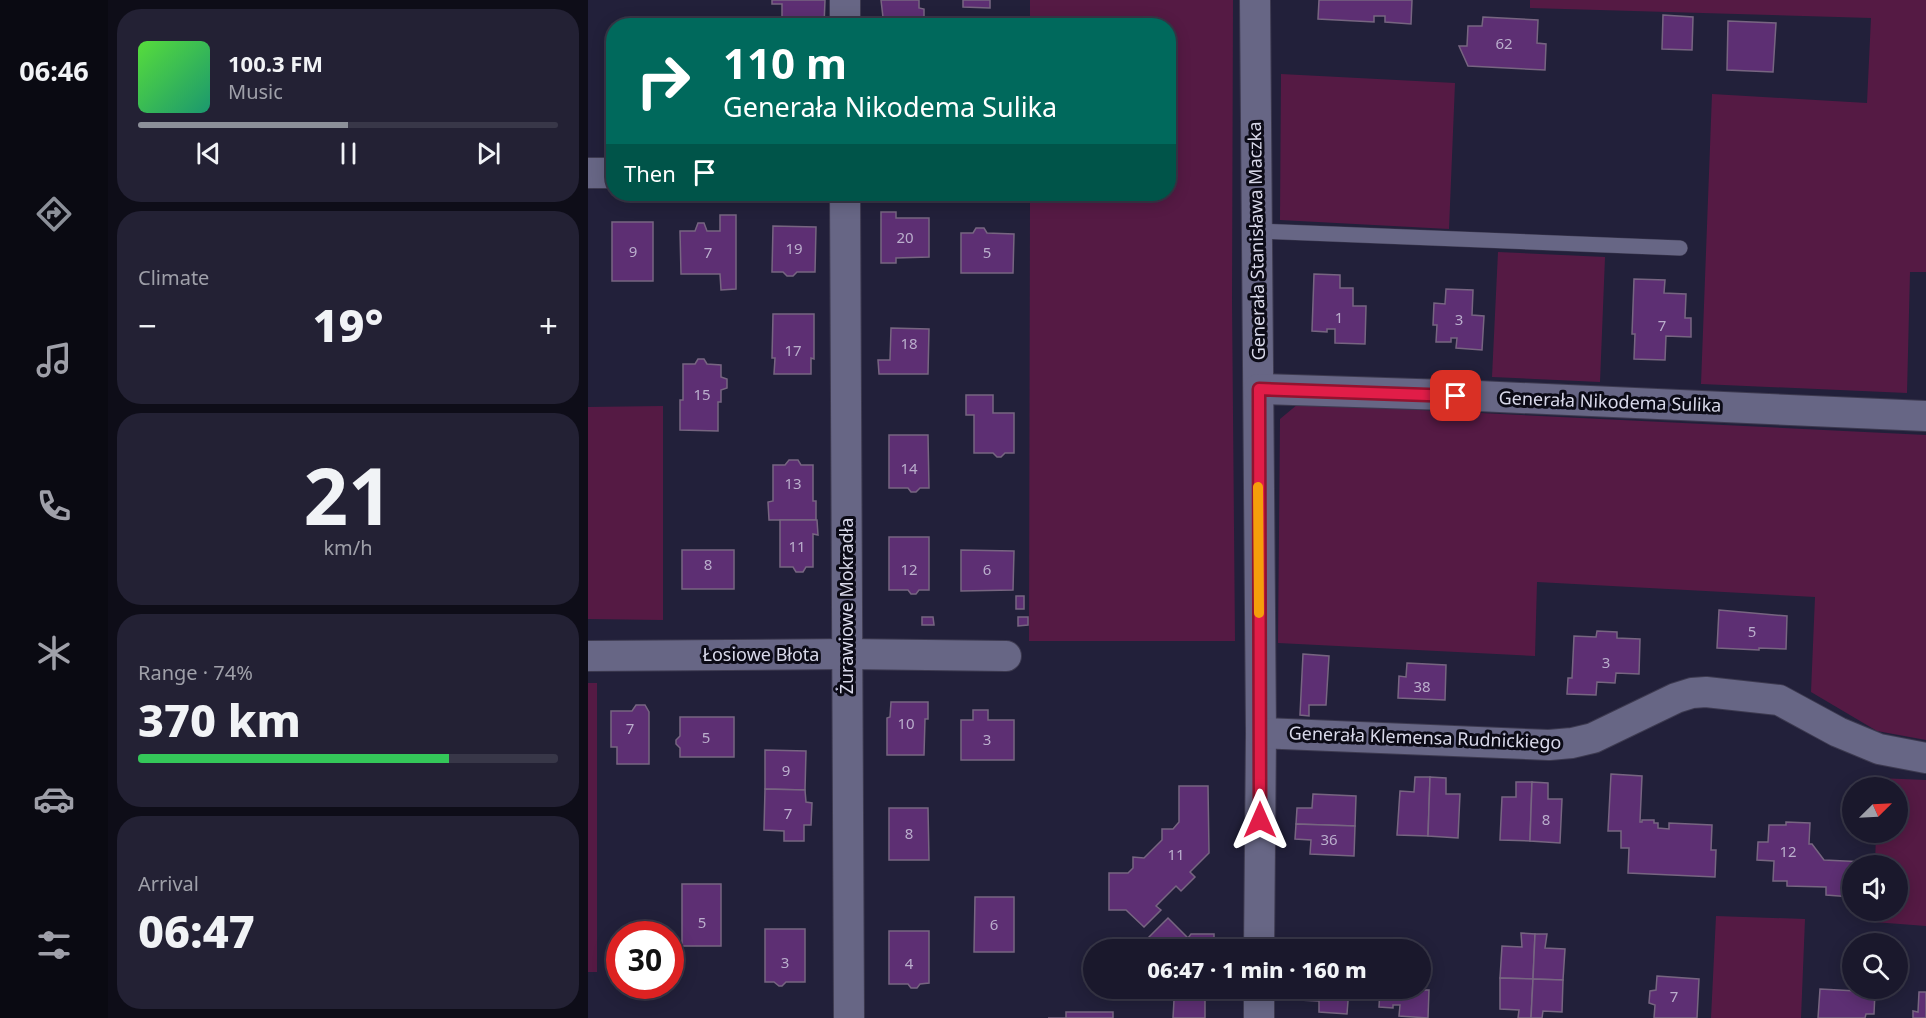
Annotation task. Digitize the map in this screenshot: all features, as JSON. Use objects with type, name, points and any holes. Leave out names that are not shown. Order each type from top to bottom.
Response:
[{"type":"street","points":[[845,0],[845,18]]},
{"type":"street","name":"Generała Stanisława Maczka","points":[[1255,0],[1261,733],[1259,939]]},
{"type":"street","points":[[588,173],[606,173]]},
{"type":"street","name":"Żurawiowe Mokradła","points":[[844,201],[849,1018]]},
{"type":"street","name":"Generała Nikodema Sulika","points":[[1259,389],[1926,416]]},
{"type":"street","name":"Łosiowe Błota","points":[[588,656],[848,654],[1006,656]]},
{"type":"street","name":"Generała Klemensa Rudnickiego","points":[[1261,733],[1549,745],[1572,743],[1593,738],[1677,698],[1692,693],[1706,692],[1779,700],[1838,732],[1879,749],[1926,758]]},
{"type":"street","points":[[1259,999],[1259,1018]]},
{"type":"lane","points":[[1257,231],[1680,248]]},
{"type":"shaded area","points":[[1030,0],[1233,0],[1232,301],[1235,641],[1029,641],[1030,201],[1176,201],[1176,18],[1030,18]]},
{"type":"shaded area","points":[[1530,0],[1926,0],[1926,272],[1910,272],[1907,393],[1701,384],[1712,94],[1867,103],[1871,18],[1530,8]]},
{"type":"shaded area","points":[[1281,74],[1455,83],[1449,229],[1280,220]]},
{"type":"shaded area","points":[[1498,252],[1605,257],[1600,382],[1492,377]]},
{"type":"shaded area","points":[[1298,404],[1926,435],[1926,740],[1877,731],[1811,692],[1815,597],[1537,582],[1535,656],[1278,643],[1280,419]]},
{"type":"shaded area","points":[[663,406],[663,620],[588,619],[588,407]]},
{"type":"shaded area","points":[[588,683],[597,683],[597,972],[588,972]]},
{"type":"shaded area","points":[[1908,779],[1926,780],[1926,926],[1874,922],[1908,921],[1908,855],[1875,855],[1876,843],[1908,843]]},
{"type":"shaded area","points":[[1716,916],[1805,919],[1801,1018],[1711,1018]]},
{"type":"building","points":[[772,0],[825,0],[824,18],[782,18],[782,4],[772,4]]},
{"type":"building","points":[[881,0],[919,0],[919,8],[924,9],[924,18],[883,18]]},
{"type":"building","points":[[963,0],[990,0],[990,8],[963,7]]},
{"type":"building","points":[[1319,0],[1412,0],[1411,24],[1385,22],[1385,16],[1374,16],[1374,22],[1318,19]]},
{"type":"building","points":[[1663,15],[1693,17],[1692,50],[1662,49]]},
{"type":"building","points":[[1483,17],[1538,20],[1537,43],[1546,44],[1545,70],[1468,66],[1459,46],[1467,46],[1468,26],[1482,26]]},
{"type":"building","points":[[1728,21],[1776,23],[1773,72],[1727,70]]},
{"type":"building","points":[[881,212],[896,212],[896,218],[929,218],[929,257],[896,258],[896,263],[881,263]]},
{"type":"building","points":[[720,215],[736,215],[736,289],[721,290],[720,274],[681,274],[680,231],[695,231],[698,223],[704,223],[707,231],[720,231]]},
{"type":"building","points":[[612,222],[653,222],[653,281],[612,281]]},
{"type":"building","points":[[773,226],[816,227],[815,272],[797,272],[793,276],[787,276],[783,272],[772,272]]},
{"type":"building","points":[[976,228],[984,228],[987,233],[1014,234],[1013,273],[961,273],[961,233],[973,233]]},
{"type":"building","points":[[1314,274],[1340,275],[1340,288],[1353,288],[1353,306],[1366,306],[1365,344],[1335,343],[1335,329],[1327,329],[1327,332],[1312,331]]},
{"type":"building","points":[[1634,279],[1665,280],[1664,293],[1686,294],[1685,318],[1691,318],[1691,337],[1666,336],[1665,360],[1634,359],[1635,334],[1632,334]]},
{"type":"building","points":[[1446,289],[1473,290],[1472,315],[1484,316],[1482,350],[1456,348],[1457,338],[1451,338],[1451,342],[1436,342],[1437,325],[1433,325],[1434,303],[1445,304]]},
{"type":"building","points":[[773,314],[814,314],[814,359],[811,358],[811,374],[774,374]]},
{"type":"building","points":[[891,328],[929,329],[928,374],[879,374],[878,360],[890,360]]},
{"type":"building","points":[[698,359],[704,359],[707,364],[721,365],[721,377],[727,379],[727,388],[721,390],[721,402],[718,402],[718,431],[680,430],[683,364],[695,364]]},
{"type":"building","points":[[966,395],[993,395],[993,413],[1014,413],[1014,453],[1005,453],[997,457],[993,453],[974,453],[974,415],[966,415]]},
{"type":"building","points":[[889,435],[928,435],[929,488],[920,488],[916,492],[911,492],[908,488],[889,488]]},
{"type":"building","points":[[789,460],[798,460],[801,465],[813,465],[813,501],[816,501],[816,520],[769,520],[768,502],[773,501],[773,465],[785,465]]},
{"type":"building","points":[[780,520],[817,520],[818,535],[813,534],[813,567],[806,567],[803,572],[796,572],[793,567],[780,567]]},
{"type":"building","points":[[889,537],[929,537],[929,590],[919,590],[916,594],[911,594],[908,590],[889,590]]},
{"type":"building","points":[[682,550],[734,550],[734,589],[682,589]]},
{"type":"building","points":[[961,550],[1014,551],[1013,590],[961,591]]},
{"type":"building","points":[[1016,596],[1024,596],[1024,609],[1016,609]]},
{"type":"building","points":[[1719,610],[1787,616],[1786,649],[1717,648]]},
{"type":"building","points":[[922,617],[933,617],[934,625],[922,625]]},
{"type":"building","points":[[1018,617],[1028,617],[1028,625],[1018,626]]},
{"type":"building","points":[[1597,631],[1617,632],[1617,638],[1640,639],[1639,674],[1616,673],[1615,683],[1597,682],[1596,695],[1567,694],[1568,678],[1572,678],[1574,636],[1596,637]]},
{"type":"building","points":[[1303,654],[1329,656],[1326,705],[1309,705],[1309,716],[1300,715]]},
{"type":"building","points":[[1407,663],[1446,665],[1445,700],[1398,698],[1399,676],[1406,677]]},
{"type":"building","points":[[891,702],[928,702],[924,755],[887,755],[887,718],[890,717]]},
{"type":"building","points":[[636,705],[645,705],[649,712],[649,764],[617,764],[617,747],[611,747],[611,711],[632,711]]},
{"type":"building","points":[[973,710],[988,710],[988,720],[1014,720],[1014,760],[961,760],[961,720],[973,720]]},
{"type":"building","points":[[680,717],[734,717],[734,757],[680,757],[680,748],[676,740],[680,736]]},
{"type":"building","points":[[765,750],[806,751],[805,790],[765,789]]},
{"type":"building","points":[[1611,774],[1642,776],[1640,822],[1654,820],[1654,823],[1658,823],[1658,828],[1669,829],[1669,823],[1712,825],[1711,850],[1716,850],[1715,877],[1628,873],[1629,848],[1621,848],[1621,831],[1608,831]]},
{"type":"building","points":[[1415,777],[1430,777],[1428,836],[1397,835],[1400,791],[1414,792]]},
{"type":"building","points":[[1430,777],[1446,778],[1446,794],[1460,794],[1458,838],[1428,836]]},
{"type":"building","points":[[1516,782],[1532,782],[1530,841],[1500,840],[1502,797],[1516,797]]},
{"type":"building","points":[[1532,782],[1548,783],[1548,799],[1562,799],[1560,843],[1530,841]]},
{"type":"building","points":[[1179,786],[1208,786],[1209,853],[1190,872],[1195,877],[1181,891],[1176,886],[1156,906],[1161,910],[1144,927],[1126,910],[1109,910],[1109,873],[1128,873],[1133,868],[1133,857],[1144,858],[1162,840],[1162,829],[1173,829],[1179,822]]},
{"type":"building","points":[[765,789],[805,790],[806,802],[812,803],[811,825],[804,825],[804,841],[784,841],[784,831],[764,830]]},
{"type":"building","points":[[1313,794],[1356,796],[1355,826],[1296,824],[1297,808],[1312,808]]},
{"type":"building","points":[[889,808],[928,808],[929,860],[889,860]]},
{"type":"building","points":[[1786,822],[1810,823],[1809,844],[1812,844],[1824,860],[1842,861],[1842,896],[1826,895],[1826,887],[1787,886],[1787,881],[1773,881],[1774,861],[1757,860],[1758,842],[1768,842],[1769,825],[1786,825]]},
{"type":"building","points":[[1296,824],[1355,826],[1354,856],[1310,854],[1311,840],[1295,839]]},
{"type":"building","points":[[682,884],[721,884],[721,946],[684,946],[684,921],[682,921]]},
{"type":"building","points":[[975,897],[1014,897],[1014,952],[974,952]]},
{"type":"building","points":[[1168,918],[1188,938],[1191,934],[1214,934],[1214,939],[1151,939],[1149,937]]},
{"type":"building","points":[[765,929],[805,929],[805,982],[786,982],[779,986],[774,982],[765,982]]},
{"type":"building","points":[[889,931],[929,931],[929,983],[920,984],[917,988],[911,988],[908,984],[889,984]]},
{"type":"building","points":[[1521,933],[1535,934],[1533,979],[1500,978],[1502,946],[1522,947]]},
{"type":"building","points":[[1535,934],[1547,934],[1545,948],[1565,949],[1563,980],[1533,979]]},
{"type":"building","points":[[1657,976],[1699,979],[1697,1018],[1654,1018],[1655,1005],[1649,1003],[1650,991],[1656,990]]},
{"type":"building","points":[[1500,978],[1533,979],[1531,1018],[1518,1018],[1519,1010],[1500,1009]]},
{"type":"building","points":[[1533,979],[1563,980],[1562,1012],[1543,1011],[1542,1018],[1531,1018]]},
{"type":"building","points":[[1820,989],[1842,990],[1842,999],[1875,999],[1874,1014],[1866,1014],[1865,1018],[1818,1018]]},
{"type":"building","points":[[1919,992],[1926,992],[1926,1018],[1913,1018],[1913,1011],[1918,1012]]},
{"type":"building","points":[[1348,999],[1347,1014],[1319,1012],[1319,1001],[1299,1000]]},
{"type":"building","points":[[1379,999],[1429,999],[1428,1018],[1399,1016],[1400,1005],[1393,1005],[1393,1008],[1379,1007]]},
{"type":"building","points":[[1174,1000],[1205,1000],[1205,1018],[1173,1018]]},
{"type":"building","points":[[1066,1012],[1113,1012],[1113,1018],[1066,1018]]},
{"type":"slow traffic","points":[[1258,487],[1259,613]]},
{"type":"route","points":[[1260,820],[1259,389],[1456,396]]}]
